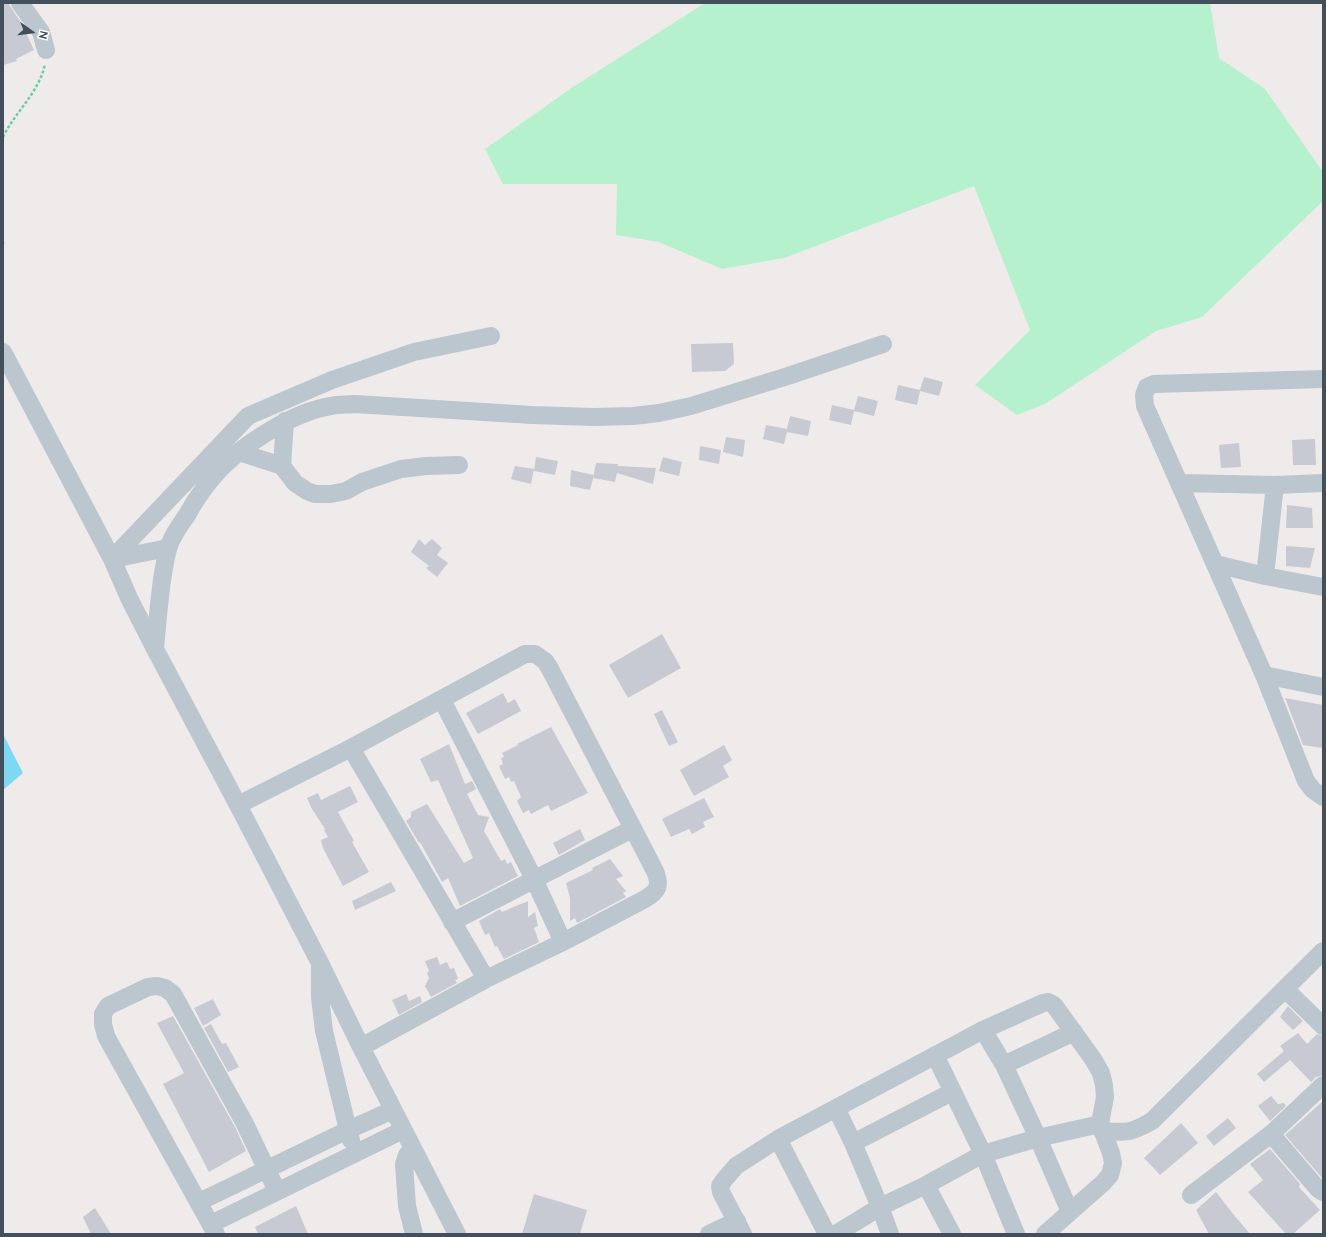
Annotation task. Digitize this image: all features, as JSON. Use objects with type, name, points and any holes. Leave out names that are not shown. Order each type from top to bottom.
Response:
[{"type":"street","points":[[20,3],[41,32],[46,50]]},
{"type":"street","points":[[112,559],[248,416],[332,380],[414,352],[491,336]]},
{"type":"street","points":[[155,649],[168,548],[189,510],[213,476],[238,452],[285,421],[306,412],[331,406],[355,404],[555,416],[602,417],[646,415],[691,406],[788,376],[883,344]]},
{"type":"street","points":[[3,352],[112,559],[129,598],[155,649],[320,963],[403,1130],[458,1234]]},
{"type":"street","points":[[1323,379],[1154,384],[1147,387],[1144,395],[1145,406],[1264,675],[1306,781],[1313,790],[1323,796]]},
{"type":"street","points":[[282,466],[285,421]]},
{"type":"street","points":[[238,452],[282,466],[295,483],[306,491],[315,494],[331,494],[346,490],[362,482],[401,469],[426,466],[459,465]]},
{"type":"street","points":[[1180,483],[1276,485],[1323,483]]},
{"type":"street","points":[[1265,576],[1276,485]]},
{"type":"street","points":[[112,559],[168,548]]},
{"type":"street","points":[[1216,564],[1265,576],[1323,587]]},
{"type":"street","points":[[238,805],[351,748],[525,654],[535,654],[545,660],[549,667],[655,872],[659,886],[656,891],[645,899],[563,942],[486,979],[361,1047]]},
{"type":"street","points":[[1264,675],[1323,687]]},
{"type":"street","points":[[442,700],[534,879],[563,942]]},
{"type":"street","points":[[351,748],[486,979]]},
{"type":"street","points":[[452,922],[632,829]]},
{"type":"street","points":[[836,1234],[880,1207],[926,1185],[983,1154],[1038,1138],[1101,1127],[1126,1133],[1138,1130],[1152,1121],[1323,951]]},
{"type":"street","points":[[320,963],[320,997],[324,1031],[348,1130],[356,1152]]},
{"type":"street","points":[[277,1191],[244,1122],[173,994],[165,988],[156,986],[148,987],[108,1006],[103,1014],[103,1024],[110,1042],[213,1229],[277,1191],[403,1130]]},
{"type":"street","points":[[1285,989],[1323,1026]]},
{"type":"street","points":[[709,1234],[740,1227],[721,1192],[720,1186],[736,1166],[778,1139],[935,1055],[983,1030],[1048,1002],[1054,1005],[1093,1059],[1101,1073],[1105,1097],[1101,1127],[1111,1153],[1113,1163],[1110,1175],[1103,1184],[1045,1234]]},
{"type":"street","points":[[983,1030],[1004,1065],[1070,1212]]},
{"type":"street","points":[[1004,1065],[1074,1032]]},
{"type":"street","points":[[935,1055],[983,1154],[1016,1234]]},
{"type":"street","points":[[853,1143],[952,1092]]},
{"type":"street","points":[[1191,1195],[1271,1134],[1320,1094]]},
{"type":"street","points":[[836,1108],[853,1143],[890,1234]]},
{"type":"street","points":[[199,1202],[348,1130],[393,1110]]},
{"type":"street","points":[[1271,1134],[1323,1192]]},
{"type":"street","points":[[778,1139],[828,1234]]},
{"type":"street","points":[[413,1148],[407,1155],[404,1164],[407,1206],[414,1234]]},
{"type":"street","points":[[926,1185],[952,1234]]},
{"type":"path","points":[[3,137],[8,127],[27,103],[36,88],[44,70],[46,50]]},
{"type":"green space","points":[[705,3],[1210,3],[1219,58],[1265,89],[1323,172],[1323,201],[1202,317],[1156,331],[1045,404],[1017,415],[975,385],[1030,330],[974,186],[784,258],[722,269],[659,242],[616,235],[617,184],[503,184],[485,149],[573,87]]},
{"type":"water","points":[[3,734],[23,773],[3,790]]},
{"type":"building","points":[[3,3],[8,3],[22,24],[34,50],[16,59],[17,61],[3,65]]},
{"type":"building","points":[[733,343],[734,364],[725,371],[692,372],[691,344]]},
{"type":"building","points":[[924,377],[943,382],[939,396],[920,391],[917,405],[895,400],[898,385],[920,390]]},
{"type":"building","points":[[858,396],[878,401],[874,416],[854,411],[851,425],[829,420],[832,405],[854,410]]},
{"type":"building","points":[[790,416],[811,421],[808,436],[787,432],[784,444],[763,439],[766,425],[787,429]]},
{"type":"building","points":[[726,437],[745,440],[743,457],[723,452]]},
{"type":"building","points":[[1315,439],[1316,465],[1293,465],[1292,440]]},
{"type":"building","points":[[1239,443],[1241,467],[1221,468],[1219,445]]},
{"type":"building","points":[[700,446],[721,450],[719,464],[699,460]]},
{"type":"building","points":[[536,457],[558,461],[555,475],[534,471]]},
{"type":"building","points":[[663,457],[682,462],[679,476],[659,471]]},
{"type":"building","points":[[596,463],[656,468],[653,484],[617,473],[615,482],[593,478]]},
{"type":"building","points":[[515,466],[534,469],[531,484],[511,479]]},
{"type":"building","points":[[571,470],[594,475],[590,490],[570,486]]},
{"type":"building","points":[[1287,505],[1312,508],[1313,528],[1286,528]]},
{"type":"building","points":[[419,539],[425,545],[432,539],[442,548],[437,555],[448,563],[437,577],[426,568],[429,566],[411,552]]},
{"type":"building","points":[[1286,546],[1315,548],[1310,568],[1286,566]]},
{"type":"building","points":[[662,634],[681,668],[628,698],[609,665]]},
{"type":"building","points":[[503,693],[508,703],[515,699],[521,711],[478,734],[466,713]]},
{"type":"building","points":[[1285,698],[1323,705],[1323,748],[1303,745]]},
{"type":"building","points":[[662,710],[678,742],[669,746],[654,714]]},
{"type":"building","points":[[551,727],[588,793],[551,811],[548,805],[531,814],[529,810],[523,813],[517,801],[521,797],[514,781],[511,782],[509,777],[505,779],[499,766],[503,764],[501,758],[504,757],[502,753]]},
{"type":"building","points":[[449,744],[465,784],[472,781],[476,789],[467,794],[478,815],[489,817],[484,831],[501,861],[505,859],[507,864],[511,862],[518,876],[460,906],[448,878],[442,882],[420,842],[419,843],[406,821],[411,817],[411,812],[427,804],[464,863],[473,858],[438,780],[431,782],[420,759]]},
{"type":"building","points":[[724,745],[732,760],[723,766],[729,777],[694,796],[680,770]]},
{"type":"building","points":[[350,786],[358,802],[338,812],[354,841],[352,842],[369,872],[343,886],[323,848],[321,840],[328,837],[324,830],[325,829],[307,798],[318,793],[321,800]]},
{"type":"building","points":[[704,798],[714,817],[703,822],[705,827],[692,834],[689,829],[671,837],[662,819]]},
{"type":"building","points":[[580,829],[585,840],[559,855],[553,843]]},
{"type":"building","points":[[610,859],[623,876],[616,879],[626,891],[623,893],[626,897],[577,923],[575,918],[570,921],[570,898],[566,883],[593,870],[592,868]]},
{"type":"building","points":[[391,882],[396,891],[355,910],[352,901]]},
{"type":"building","points":[[528,901],[528,917],[535,912],[538,926],[534,928],[539,942],[504,959],[497,946],[495,947],[489,933],[485,935],[479,921],[500,909],[502,912]]},
{"type":"building","points":[[437,957],[440,965],[447,962],[450,969],[454,968],[458,979],[455,980],[457,983],[431,997],[425,986],[429,978],[427,973],[429,971],[425,961]]},
{"type":"building","points":[[406,994],[409,1001],[420,996],[422,1002],[399,1015],[392,1000]]},
{"type":"building","points":[[213,999],[221,1015],[203,1026],[194,1008]]},
{"type":"building","points":[[1288,1006],[1303,1021],[1293,1030],[1280,1017]]},
{"type":"building","points":[[173,1016],[235,1127],[246,1151],[209,1172],[163,1084],[184,1073],[157,1023]]},
{"type":"building","points":[[211,1024],[222,1044],[226,1043],[239,1067],[228,1072],[204,1028]]},
{"type":"building","points":[[1298,1033],[1307,1044],[1317,1034],[1323,1036],[1323,1075],[1316,1077],[1311,1082],[1290,1060],[1264,1082],[1257,1074],[1284,1051],[1280,1046]]},
{"type":"building","points":[[1271,1096],[1278,1104],[1284,1103],[1286,1106],[1270,1121],[1258,1106]]},
{"type":"building","points":[[1323,1101],[1323,1179],[1285,1135]]},
{"type":"building","points":[[1228,1118],[1236,1128],[1214,1146],[1206,1136]]},
{"type":"building","points":[[1181,1123],[1198,1143],[1160,1175],[1144,1158]]},
{"type":"building","points":[[1270,1149],[1300,1184],[1299,1187],[1320,1210],[1293,1234],[1286,1234],[1248,1192],[1263,1180],[1250,1164]]},
{"type":"building","points":[[1216,1192],[1250,1234],[1209,1234],[1196,1210]]},
{"type":"building","points":[[534,1194],[587,1210],[580,1234],[522,1234]]},
{"type":"building","points":[[296,1206],[308,1234],[258,1234],[255,1227]]},
{"type":"building","points":[[95,1208],[111,1234],[91,1234],[83,1217]]}]
